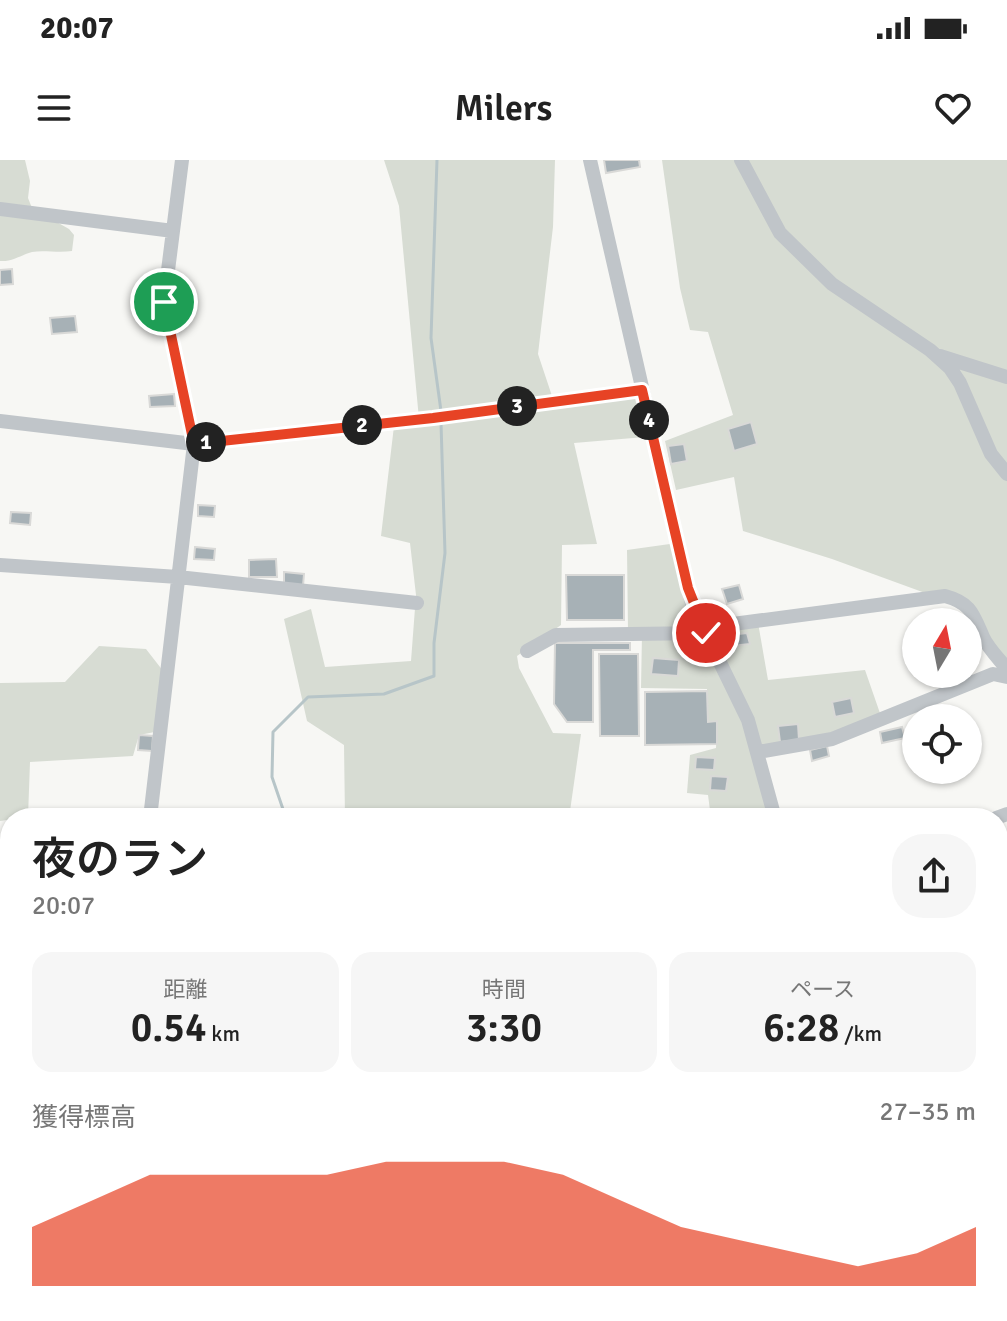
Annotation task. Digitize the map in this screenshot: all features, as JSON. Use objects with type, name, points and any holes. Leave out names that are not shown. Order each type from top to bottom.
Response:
[{"type":"street","points":[[151,808],[194,444],[164,302],[182,160]]},
{"type":"street","points":[[590,160],[688,588],[705,631],[741,703],[772,808]]},
{"type":"street","points":[[741,160],[780,233],[832,284],[936,354],[1007,377]]},
{"type":"street","points":[[0,209],[173,231]]},
{"type":"street","points":[[936,354],[960,383],[987,445],[1007,474]]},
{"type":"street","points":[[0,421],[194,444],[433,418],[642,390]]},
{"type":"street","points":[[0,565],[178,577],[417,603]]},
{"type":"street","points":[[527,651],[556,635],[705,631],[945,596],[958,599],[969,609],[978,621],[984,639],[1007,669]]},
{"type":"street","points":[[758,752],[832,739],[993,674],[1007,677]]},
{"type":"shaded area","points":[[0,160],[25,160],[30,181],[28,198],[32,208],[69,229],[74,235],[72,251],[32,252],[0,261]]},
{"type":"shaded area","points":[[384,160],[555,160],[553,227],[538,354],[554,402],[419,419],[399,206]]},
{"type":"shaded area","points":[[662,160],[1007,160],[1007,676],[982,632],[982,608],[966,608],[832,559],[743,531],[734,477],[676,490],[665,441],[733,415],[708,332],[690,330],[680,288]]},
{"type":"shaded area","points":[[633,391],[645,437],[574,443],[597,544],[562,545],[561,625],[517,656],[519,668],[553,733],[581,734],[570,808],[345,808],[344,745],[307,721],[284,619],[311,609],[325,667],[411,661],[416,595],[410,543],[381,536],[394,426]]},
{"type":"shaded area","points":[[677,543],[703,628],[628,631],[627,550]]},
{"type":"shaded area","points":[[757,617],[768,680],[865,670],[882,719],[762,751],[773,808],[710,808],[708,795],[687,793],[690,755],[716,748],[717,722],[708,722],[707,689],[641,688],[642,634],[706,633]]},
{"type":"shaded area","points":[[99,646],[146,649],[167,676],[160,731],[139,735],[133,756],[30,762],[28,808],[0,808],[0,683],[65,682]]},
{"type":"building","points":[[604,160],[639,160],[640,167],[606,173]]},
{"type":"building","points":[[12,269],[13,284],[0,285],[0,270]]},
{"type":"building","points":[[75,316],[77,332],[52,334],[50,318]]},
{"type":"building","points":[[174,394],[175,406],[150,407],[149,396]]},
{"type":"building","points":[[751,422],[757,444],[734,451],[728,429]]},
{"type":"building","points":[[684,444],[687,461],[671,464],[668,446]]},
{"type":"building","points":[[198,505],[215,506],[214,517],[198,516]]},
{"type":"building","points":[[11,512],[31,513],[30,525],[10,523]]},
{"type":"building","points":[[195,547],[215,549],[214,560],[194,559]]},
{"type":"building","points":[[276,559],[277,577],[249,577],[249,560]]},
{"type":"building","points":[[284,572],[304,574],[303,586],[284,584]]},
{"type":"building","points":[[566,575],[624,575],[624,620],[567,620]]},
{"type":"building","points":[[739,585],[743,599],[727,604],[722,589]]},
{"type":"building","points":[[747,633],[750,644],[722,647],[721,636]]},
{"type":"building","points":[[555,643],[630,643],[630,650],[593,650],[593,722],[567,722],[554,704]]},
{"type":"building","points":[[599,654],[638,654],[639,736],[600,736]]},
{"type":"building","points":[[653,658],[679,660],[678,676],[651,674]]},
{"type":"building","points":[[707,691],[708,722],[717,721],[717,744],[645,745],[645,692]]},
{"type":"building","points":[[851,698],[854,713],[835,717],[832,702]]},
{"type":"building","points":[[798,724],[799,740],[780,742],[778,726]]},
{"type":"building","points":[[902,727],[902,739],[882,743],[880,732]]},
{"type":"building","points":[[139,735],[153,736],[152,751],[138,750]]},
{"type":"building","points":[[827,746],[829,756],[812,761],[810,750]]},
{"type":"building","points":[[696,757],[715,758],[714,770],[695,769]]},
{"type":"building","points":[[711,776],[728,777],[726,791],[710,790]]},
{"type":"waterway","points":[[437,160],[431,338],[441,411]]},
{"type":"waterway","points":[[283,808],[272,777],[273,732],[308,697],[384,694],[434,676],[434,643],[445,553],[441,423]]},
{"type":"route","points":[[164,302],[194,444],[433,418],[642,390],[693,607],[706,633]]}]
